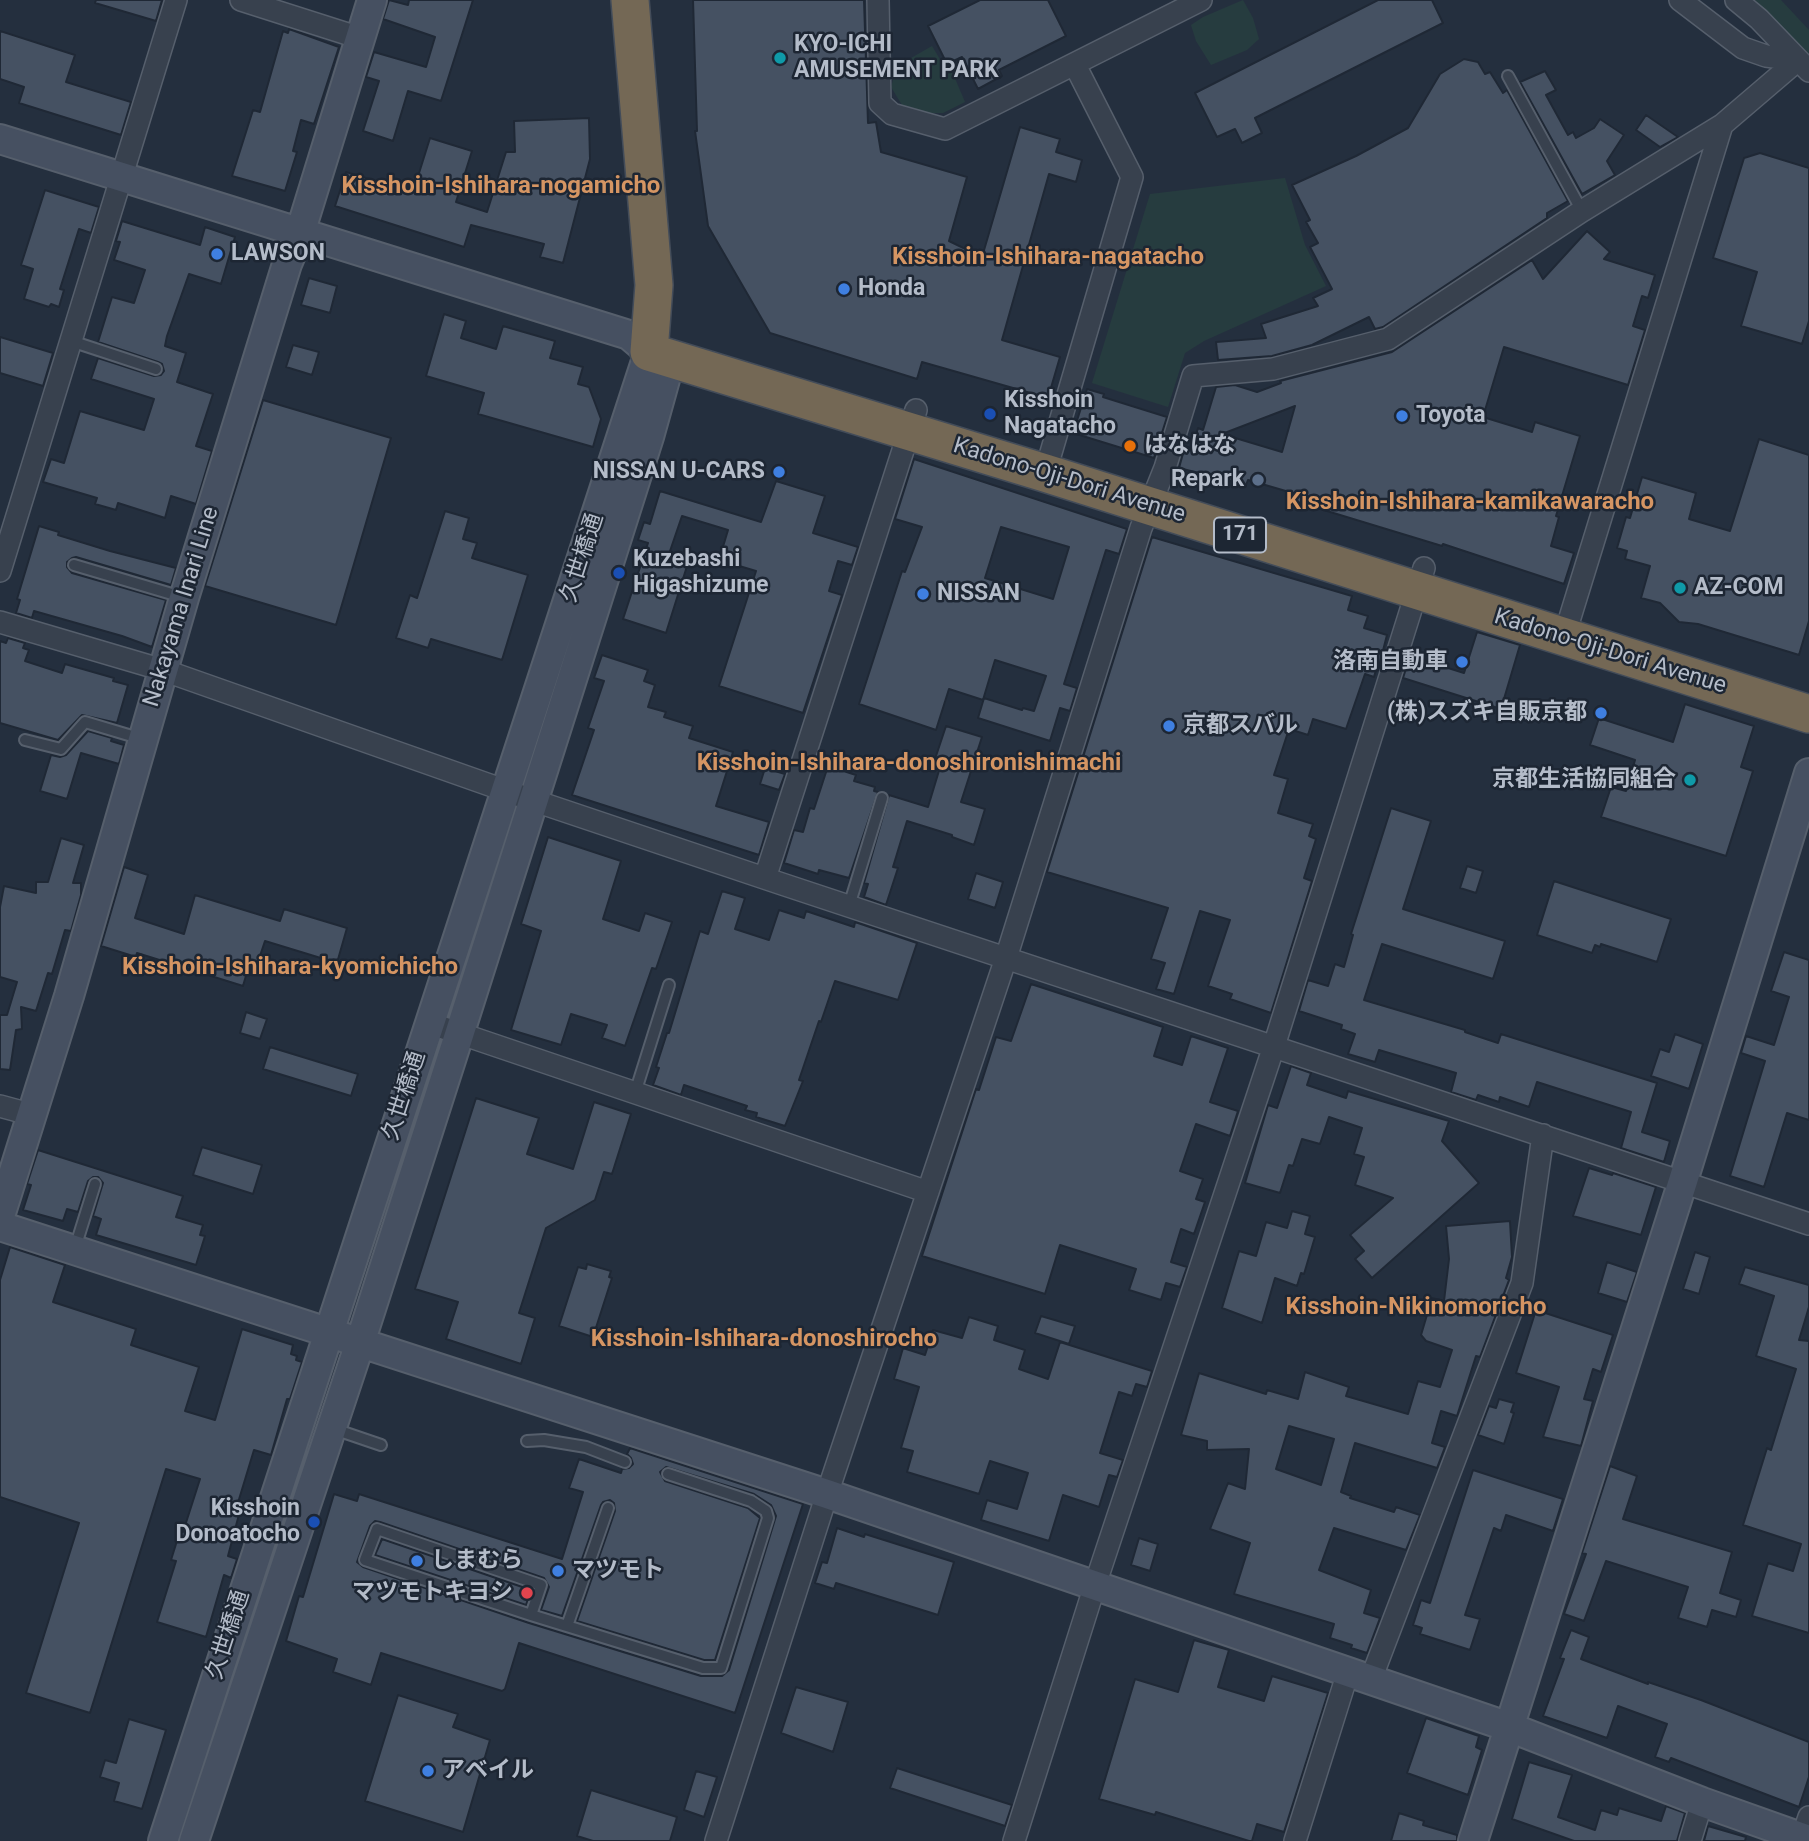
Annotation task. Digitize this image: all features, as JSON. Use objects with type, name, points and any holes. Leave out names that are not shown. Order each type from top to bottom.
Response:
[{"type":"highway","points":[[630,0],[655,341]]},
{"type":"highway","points":[[655,0],[678,279],[655,341]]},
{"type":"highway","name":"Kadono-Oji-Dori Avenue","points":[[655,341],[1568,625],[1809,688]]},
{"type":"highway","name":"Kadono-Oji-Dori Avenue","points":[[1568,625],[1809,713]]},
{"type":"street","points":[[0,571],[176,0]]},
{"type":"street","points":[[241,0],[360,38]]},
{"type":"street","name":"Nakayama Inari Line","points":[[0,1216],[33,1115],[184,598],[372,0]]},
{"type":"street","points":[[878,0],[880,103],[892,114],[944,129],[1202,0]]},
{"type":"street","points":[[1680,0],[1743,48],[1803,66]]},
{"type":"street","points":[[1736,0],[1759,19],[1803,66]]},
{"type":"street","points":[[1048,462],[1132,177],[1075,65]]},
{"type":"street","points":[[716,1841],[827,1493],[1006,958],[1193,376],[1273,369],[1388,338],[1582,211],[1722,125],[1803,66]]},
{"type":"street","points":[[1568,625],[1722,125]]},
{"type":"street","points":[[0,139],[655,341]]},
{"type":"street","name":"久世橋通","points":[[163,1841],[429,1023],[655,341]]},
{"type":"street","name":"久世橋通","points":[[194,1841],[360,1343],[649,437],[655,341]]},
{"type":"street","points":[[765,878],[913,421]]},
{"type":"street","points":[[1014,1841],[1095,1585],[1274,1046],[1420,580]]},
{"type":"street","points":[[0,622],[163,670],[765,878],[1809,1224]]},
{"type":"street","points":[[1473,1841],[1683,1181],[1809,773]]},
{"type":"street","points":[[429,1023],[928,1192]]},
{"type":"street","points":[[0,1106],[33,1115]]},
{"type":"street","points":[[1295,1841],[1360,1675],[1522,1283],[1543,1135]]},
{"type":"street","points":[[0,1226],[827,1493],[1509,1727],[1702,1802],[1807,1832]]},
{"type":"street","points":[[1690,1841],[1702,1802]]},
{"type":"lane","points":[[1508,76],[1582,211]]},
{"type":"lane","points":[[71,341],[156,369]]},
{"type":"lane","points":[[74,565],[184,598]]},
{"type":"lane","points":[[25,740],[61,749],[85,722],[142,739]]},
{"type":"lane","points":[[849,906],[882,798]]},
{"type":"lane","points":[[635,1093],[669,985]]},
{"type":"lane","points":[[74,1250],[95,1184]]},
{"type":"lane","points":[[331,1428],[381,1445]]},
{"type":"lane","points":[[527,1441],[544,1440],[586,1447],[625,1462]]},
{"type":"lane","points":[[531,1615],[541,1585],[377,1529],[365,1560],[531,1615],[703,1668],[721,1668],[768,1518],[766,1511],[751,1501],[668,1474]]},
{"type":"lane","points":[[567,1626],[608,1508]]},
{"type":"green space","points":[[1243,0],[1253,18],[1259,39],[1247,50],[1211,65],[1196,41],[1191,25]]},
{"type":"green space","points":[[1755,0],[1781,0],[1809,30],[1809,54]]},
{"type":"green space","points":[[932,46],[941,61],[951,69],[965,102],[943,113],[927,113],[902,105],[891,87],[897,66]]},
{"type":"green space","points":[[1285,178],[1305,245],[1326,286],[1204,341],[1185,353],[1168,407],[1092,383],[1150,194]]},
{"type":"building","points":[[96,0],[162,0],[156,21],[95,3]]},
{"type":"building","points":[[389,0],[408,5],[409,0],[473,0],[441,101],[408,91],[393,141],[363,131],[379,81],[366,77],[374,52],[426,67],[435,37],[383,19]]},
{"type":"building","points":[[693,0],[864,0],[868,123],[876,122],[881,152],[967,177],[949,241],[982,257],[1020,127],[1060,139],[1056,152],[1082,160],[1076,182],[1049,174],[1002,340],[1060,357],[1048,398],[922,362],[917,379],[770,333],[708,226],[695,131]]},
{"type":"building","points":[[980,0],[1048,0],[1066,36],[999,70],[1002,76],[978,89],[962,57],[947,64],[928,26]]},
{"type":"building","points":[[1378,0],[1432,0],[1443,23],[1255,118],[1262,133],[1242,143],[1235,129],[1217,137],[1195,93]]},
{"type":"building","points":[[289,29],[339,47],[314,124],[301,120],[293,151],[297,152],[285,191],[232,176],[253,110],[260,112],[283,31],[288,33]]},
{"type":"building","points":[[0,31],[75,55],[66,82],[131,102],[121,135],[19,103],[24,87],[0,79]]},
{"type":"building","points":[[1464,59],[1478,62],[1485,74],[1490,72],[1503,93],[1507,90],[1568,201],[1547,213],[1547,218],[1383,327],[1375,329],[1369,317],[1312,345],[1272,356],[1218,360],[1216,342],[1266,338],[1261,324],[1318,306],[1313,298],[1332,289],[1310,247],[1318,243],[1306,222],[1310,220],[1292,185],[1356,156],[1408,128],[1440,74]]},
{"type":"building","points":[[1545,71],[1556,90],[1546,95],[1568,135],[1573,132],[1576,138],[1594,128],[1600,119],[1624,135],[1607,161],[1615,175],[1582,194],[1520,82]]},
{"type":"building","points":[[1646,115],[1678,137],[1660,147],[1636,130]]},
{"type":"building","points":[[589,118],[590,159],[563,263],[540,257],[544,244],[471,225],[464,247],[335,206],[346,172],[414,189],[430,138],[472,151],[456,202],[487,212],[506,152],[515,152],[514,121]]},
{"type":"building","points":[[1760,153],[1809,168],[1809,321],[1802,344],[1741,326],[1757,272],[1713,258],[1744,158]]},
{"type":"building","points":[[45,190],[99,207],[91,233],[79,229],[60,289],[64,290],[59,307],[51,304],[49,307],[24,299],[33,269],[21,265]]},
{"type":"building","points":[[122,221],[200,245],[205,227],[235,237],[221,284],[189,274],[167,336],[165,346],[186,353],[177,382],[213,394],[196,446],[212,451],[196,504],[171,496],[165,518],[118,503],[116,510],[95,504],[97,498],[43,482],[51,459],[64,463],[80,411],[144,430],[154,399],[91,379],[98,358],[154,376],[161,375],[164,371],[162,364],[158,362],[98,342],[112,297],[134,303],[145,270],[114,260],[120,242],[116,241]]},
{"type":"building","points":[[1587,231],[1610,252],[1604,259],[1655,275],[1648,298],[1642,296],[1633,326],[1645,330],[1628,385],[1504,347],[1483,417],[1532,432],[1535,422],[1580,436],[1556,516],[1559,517],[1551,546],[1574,553],[1564,584],[1443,544],[1442,546],[1294,501],[1296,494],[1248,480],[1246,485],[1179,468],[1185,446],[1192,448],[1198,428],[1203,430],[1216,387],[1235,385],[1257,392],[1281,383],[1280,381],[1392,352],[1532,260],[1543,279]],"holes":[[[1295,406],[1282,452],[1222,434]]]},
{"type":"building","points":[[309,278],[337,286],[330,313],[301,305]]},
{"type":"building","points":[[444,314],[466,321],[461,338],[496,349],[503,326],[555,341],[550,358],[583,367],[578,384],[589,387],[601,419],[593,447],[478,414],[484,393],[426,376]]},
{"type":"building","points":[[0,337],[53,353],[43,386],[0,373]]},
{"type":"building","points":[[293,345],[319,352],[312,375],[286,367]]},
{"type":"building","points":[[1087,389],[1104,394],[1103,397],[1167,417],[1154,458],[1073,433]]},
{"type":"building","points":[[263,400],[391,438],[336,625],[205,586]]},
{"type":"building","points":[[1759,439],[1809,455],[1809,621],[1799,655],[1698,624],[1679,622],[1660,603],[1641,598],[1650,566],[1625,559],[1627,551],[1617,548],[1626,517],[1630,518],[1642,477],[1696,493],[1689,519],[1730,531]]},
{"type":"building","points":[[914,459],[1127,529],[1119,554],[1106,550],[1064,684],[1077,688],[1070,711],[1060,708],[1050,741],[978,718],[984,698],[1034,711],[1046,676],[995,660],[983,700],[949,689],[936,730],[859,704],[902,571],[905,572],[922,527],[895,519]],"holes":[[[1001,527],[1069,547],[1053,599],[985,578]]]},
{"type":"building","points":[[776,481],[825,496],[813,533],[858,547],[852,565],[838,561],[829,591],[842,595],[803,713],[719,686],[756,571],[719,560],[728,530],[682,516],[668,557],[688,563],[666,633],[623,619],[648,543],[638,540],[644,522],[650,524],[660,491],[761,522]]},
{"type":"building","points":[[445,511],[469,518],[463,539],[477,543],[472,558],[528,575],[502,660],[431,639],[428,648],[396,638],[410,595],[417,598]]},
{"type":"building","points":[[39,526],[59,532],[58,535],[110,551],[176,568],[171,585],[76,557],[67,562],[72,573],[166,600],[152,647],[34,611],[32,618],[16,613],[20,600],[17,599]]},
{"type":"building","name":"京都スバル","points":[[1152,537],[1352,596],[1348,610],[1368,616],[1364,628],[1387,635],[1378,670],[1374,677],[1365,674],[1346,729],[1313,719],[1308,735],[1289,729],[1274,775],[1288,779],[1278,813],[1313,824],[1309,836],[1316,839],[1304,878],[1312,881],[1271,1013],[1230,999],[1232,994],[1208,986],[1230,920],[1200,911],[1174,994],[1156,989],[1165,963],[1151,959],[1168,908],[1047,872]]},
{"type":"building","points":[[1477,632],[1520,645],[1501,709],[1403,678],[1410,656],[1464,673]]},
{"type":"building","points":[[8,638],[25,643],[23,648],[29,650],[25,661],[62,673],[65,664],[114,678],[113,681],[128,685],[117,723],[82,715],[58,740],[0,723],[0,641],[6,643]]},
{"type":"building","points":[[602,655],[648,670],[644,681],[655,685],[648,707],[666,712],[664,717],[693,726],[689,738],[733,752],[716,806],[769,822],[759,855],[572,795],[594,730],[588,728],[604,681],[594,678]]},
{"type":"building","name":"京都生活協同組合","points":[[1685,704],[1754,726],[1741,767],[1753,771],[1726,856],[1601,817],[1611,787],[1626,791],[1635,760],[1590,745],[1599,718],[1673,742]]},
{"type":"building","points":[[946,726],[982,737],[961,802],[985,809],[974,845],[907,821],[893,867],[898,868],[886,905],[864,897],[868,884],[864,883],[889,795],[928,807],[941,764],[934,762]]},
{"type":"building","points":[[88,731],[112,738],[111,741],[124,745],[119,764],[81,753],[67,799],[40,791],[51,755],[66,755]]},
{"type":"building","points":[[828,766],[856,775],[854,781],[875,787],[874,791],[878,792],[849,878],[819,870],[818,874],[784,863],[794,830],[803,832],[810,808],[814,809]]},
{"type":"building","points":[[765,768],[785,774],[779,790],[760,784]]},
{"type":"building","points":[[1391,808],[1431,821],[1403,909],[1505,941],[1493,979],[1382,944],[1364,1000],[1465,1030],[1498,1043],[1501,1034],[1657,1083],[1642,1132],[1670,1141],[1664,1162],[1621,1148],[1631,1112],[1537,1082],[1529,1107],[1500,1097],[1499,1102],[1478,1095],[1476,1100],[1451,1092],[1456,1073],[1379,1050],[1375,1062],[1348,1054],[1355,1034],[1341,1029],[1342,1025],[1299,1011],[1308,980],[1328,986],[1335,964],[1344,967],[1353,935],[1351,934]]},
{"type":"building","points":[[548,837],[621,861],[603,919],[639,931],[645,913],[672,922],[656,969],[652,968],[625,1046],[602,1038],[607,1025],[571,1014],[561,1045],[511,1030],[541,931],[521,924]]},
{"type":"building","points":[[61,838],[84,845],[73,883],[81,883],[81,895],[71,931],[65,930],[52,974],[48,973],[36,1011],[21,1007],[22,1029],[16,1030],[10,1070],[0,1069],[0,1015],[7,1015],[17,982],[0,977],[0,907],[4,886],[36,893],[36,882],[48,882]]},
{"type":"building","points":[[1467,866],[1483,871],[1476,893],[1460,888]]},
{"type":"building","points":[[124,867],[148,875],[135,918],[184,934],[195,895],[280,921],[284,909],[347,928],[337,963],[265,941],[255,971],[248,969],[243,986],[137,953],[136,957],[101,946]]},
{"type":"building","points":[[976,873],[1003,882],[995,908],[968,899]]},
{"type":"building","points":[[1554,881],[1671,919],[1657,962],[1601,944],[1600,947],[1595,945],[1592,953],[1537,935]]},
{"type":"building","points":[[722,891],[745,898],[735,929],[769,940],[779,910],[804,918],[806,911],[854,927],[855,922],[917,943],[898,1000],[835,981],[799,1080],[803,1081],[785,1126],[756,1117],[757,1113],[745,1110],[747,1106],[684,1085],[681,1095],[653,1085],[659,1068],[656,1067],[700,931],[708,934]]},
{"type":"building","points":[[1784,952],[1809,960],[1809,1120],[1787,1113],[1764,1187],[1730,1176],[1765,1061],[1741,1053],[1746,1036],[1774,1045],[1789,997],[1771,991]]},
{"type":"building","points":[[1031,984],[1163,1027],[1154,1056],[1182,1065],[1191,1036],[1228,1048],[1210,1102],[1238,1111],[1230,1136],[1196,1124],[1180,1171],[1203,1179],[1196,1199],[1205,1202],[1194,1234],[1181,1229],[1171,1262],[1187,1267],[1180,1287],[1166,1283],[1161,1300],[1129,1290],[1136,1269],[1060,1245],[1045,1294],[922,1256],[976,1089],[979,1090],[996,1037],[1011,1041]]},
{"type":"building","points":[[246,1012],[267,1019],[260,1039],[240,1033]]},
{"type":"building","points":[[1675,1034],[1703,1044],[1689,1089],[1651,1076],[1660,1049],[1669,1052]]},
{"type":"building","points":[[270,1047],[358,1074],[351,1096],[263,1069]]},
{"type":"building","points":[[1291,1066],[1311,1073],[1307,1085],[1346,1098],[1348,1091],[1449,1121],[1442,1141],[1479,1183],[1372,1278],[1355,1259],[1364,1251],[1350,1235],[1393,1198],[1355,1185],[1364,1157],[1354,1154],[1362,1128],[1329,1117],[1320,1144],[1302,1139],[1293,1166],[1289,1165],[1280,1193],[1245,1183],[1268,1105],[1277,1108]]},
{"type":"building","points":[[476,1098],[539,1118],[527,1154],[573,1169],[594,1102],[631,1114],[612,1174],[604,1172],[595,1200],[546,1228],[519,1313],[535,1318],[521,1364],[446,1339],[458,1302],[415,1289]]},
{"type":"building","points":[[202,1147],[262,1165],[253,1194],[193,1175]]},
{"type":"building","points":[[38,1150],[183,1196],[176,1217],[203,1225],[200,1235],[205,1236],[196,1265],[96,1235],[101,1219],[93,1216],[103,1183],[98,1177],[88,1181],[78,1212],[67,1209],[63,1221],[23,1210],[31,1185],[27,1184]]},
{"type":"building","points":[[1589,1168],[1656,1187],[1641,1235],[1573,1216]]},
{"type":"building","points":[[1292,1211],[1310,1216],[1305,1234],[1315,1237],[1304,1274],[1301,1273],[1297,1286],[1275,1278],[1262,1323],[1222,1308],[1239,1251],[1256,1256],[1266,1222],[1287,1228]]},
{"type":"building","points":[[1510,1221],[1512,1257],[1506,1278],[1509,1280],[1480,1357],[1476,1356],[1457,1416],[1441,1411],[1432,1443],[1445,1447],[1437,1468],[1355,1443],[1341,1492],[1351,1496],[1350,1498],[1394,1512],[1396,1507],[1420,1515],[1406,1550],[1334,1528],[1319,1570],[1371,1590],[1364,1613],[1380,1618],[1367,1653],[1330,1638],[1334,1624],[1234,1594],[1250,1543],[1210,1529],[1228,1483],[1245,1489],[1249,1449],[1207,1450],[1207,1441],[1181,1435],[1199,1373],[1266,1394],[1267,1390],[1298,1399],[1305,1372],[1349,1387],[1346,1396],[1408,1414],[1418,1381],[1440,1387],[1452,1350],[1426,1341],[1421,1335],[1432,1298],[1444,1301],[1449,1259],[1446,1226]],"holes":[[[1289,1426],[1334,1439],[1321,1485],[1276,1469]]]},
{"type":"building","points":[[10,1247],[65,1265],[53,1302],[136,1329],[131,1345],[199,1367],[185,1411],[215,1420],[242,1329],[293,1345],[291,1354],[302,1362],[290,1399],[287,1399],[271,1455],[254,1450],[237,1506],[241,1507],[228,1556],[237,1559],[231,1578],[224,1575],[206,1637],[157,1622],[176,1561],[171,1560],[200,1479],[166,1469],[90,1713],[26,1693],[79,1523],[0,1497],[0,1280]]},
{"type":"building","points":[[1695,1252],[1710,1257],[1699,1294],[1683,1289]]},
{"type":"building","points":[[1607,1262],[1637,1272],[1627,1302],[1598,1293]]},
{"type":"building","points":[[587,1264],[611,1271],[609,1277],[612,1278],[593,1337],[559,1326],[578,1267],[586,1269]]},
{"type":"building","points":[[1745,1267],[1809,1285],[1809,1307],[1799,1340],[1809,1341],[1809,1633],[1752,1616],[1768,1563],[1793,1571],[1801,1544],[1743,1525],[1767,1448],[1771,1450],[1796,1369],[1756,1356],[1774,1296],[1739,1284]]},
{"type":"building","points":[[1536,1310],[1613,1335],[1601,1372],[1593,1369],[1584,1399],[1593,1401],[1581,1446],[1543,1437],[1559,1387],[1516,1373]]},
{"type":"building","points":[[1041,1316],[1075,1326],[1069,1344],[1035,1333]]},
{"type":"building","points":[[969,1317],[998,1326],[994,1340],[1025,1350],[1019,1369],[1048,1379],[1060,1342],[1152,1371],[1147,1387],[1136,1384],[1132,1396],[1119,1392],[1100,1453],[1123,1460],[1117,1477],[1109,1475],[1099,1507],[1063,1495],[1049,1541],[981,1520],[987,1500],[1017,1509],[1028,1473],[990,1461],[979,1494],[907,1472],[913,1451],[901,1448],[919,1387],[894,1379],[903,1348],[925,1355],[933,1330],[962,1338]]},
{"type":"building","points":[[1499,1399],[1514,1403],[1511,1412],[1514,1413],[1504,1444],[1478,1435],[1489,1406],[1496,1408]]},
{"type":"building","name":"マツモト","points":[[630,1448],[803,1504],[735,1713],[519,1643],[505,1689],[502,1691],[381,1653],[371,1685],[333,1672],[337,1659],[286,1641],[299,1596],[303,1597],[334,1494],[357,1501],[359,1494],[562,1559],[583,1492],[569,1488],[579,1459],[621,1473],[622,1469],[633,1464],[627,1454]],"holes":[[[666,1467],[754,1494],[771,1505],[776,1516],[729,1670],[722,1676],[701,1676],[529,1623],[363,1567],[357,1562],[370,1526],[375,1521],[380,1522],[544,1578],[549,1587],[541,1610],[562,1616],[601,1505],[610,1500],[614,1503],[615,1511],[577,1621],[704,1660],[715,1660],[760,1518],[748,1508],[665,1481],[660,1472]]]},
{"type":"building","points":[[1610,1466],[1637,1476],[1623,1519],[1732,1552],[1720,1593],[1741,1600],[1736,1617],[1712,1610],[1707,1627],[1678,1618],[1688,1587],[1606,1561],[1584,1621],[1564,1614],[1586,1554],[1582,1553]]},
{"type":"building","points":[[1473,1470],[1563,1499],[1553,1531],[1506,1515],[1501,1531],[1494,1528],[1465,1615],[1480,1619],[1470,1650],[1420,1634],[1422,1628],[1413,1625],[1421,1600],[1430,1603]]},
{"type":"building","points":[[837,1528],[954,1562],[938,1615],[836,1583],[834,1589],[815,1583],[822,1562],[827,1563]]},
{"type":"building","points":[[1139,1538],[1158,1544],[1150,1571],[1131,1565]]},
{"type":"building","points":[[382,1539],[531,1590],[526,1605],[375,1555]]},
{"type":"building","points":[[1571,1630],[1589,1637],[1581,1659],[1701,1700],[1809,1742],[1809,1777],[1799,1807],[1671,1758],[1669,1762],[1655,1757],[1667,1724],[1618,1706],[1607,1738],[1543,1716],[1564,1659],[1560,1658]]},
{"type":"building","points":[[1194,1640],[1229,1650],[1218,1687],[1264,1701],[1272,1676],[1328,1693],[1284,1832],[1257,1824],[1252,1841],[1249,1841],[1156,1812],[1155,1815],[1099,1799],[1135,1679],[1178,1692]]},
{"type":"building","points":[[796,1687],[848,1702],[833,1752],[781,1733]]},
{"type":"building","name":"アベイル","points":[[398,1695],[458,1714],[453,1727],[490,1740],[463,1832],[365,1801]]},
{"type":"building","points":[[1426,1718],[1479,1736],[1476,1747],[1482,1750],[1468,1795],[1407,1773]]},
{"type":"building","points":[[129,1719],[166,1730],[142,1809],[114,1801],[119,1783],[100,1777],[105,1760],[116,1763]]},
{"type":"building","points":[[1529,1762],[1572,1775],[1558,1817],[1595,1830],[1601,1810],[1617,1815],[1619,1808],[1661,1821],[1666,1806],[1685,1813],[1677,1841],[1574,1841],[1512,1819]]},
{"type":"building","points":[[897,1768],[1012,1805],[1005,1826],[890,1788]]},
{"type":"building","points":[[696,1771],[717,1777],[704,1817],[684,1810]]},
{"type":"building","points":[[591,1790],[677,1817],[670,1841],[593,1841],[577,1836]]},
{"type":"building","points":[[1399,1813],[1424,1821],[1423,1825],[1457,1835],[1457,1841],[1391,1841]]},
{"type":"building","points":[[1708,1826],[1746,1837],[1745,1841],[1704,1841]]},
{"type":"place","name":"KYO-ICHI AMUSEMENT PARK","points":[[780,58]]},
{"type":"place","name":"LAWSON","points":[[217,254]]},
{"type":"place","name":"Honda","points":[[844,289]]},
{"type":"place","name":"Kisshoin Nagatacho","points":[[990,414]]},
{"type":"place","name":"Toyota","points":[[1402,416]]},
{"type":"place","name":"はなはな","points":[[1130,446]]},
{"type":"place","name":"NISSAN U-CARS","points":[[779,472]]},
{"type":"place","name":"Repark","points":[[1258,480]]},
{"type":"place","name":"Kuzebashi Higashizume","points":[[619,573]]},
{"type":"place","name":"AZ-COM","points":[[1680,588]]},
{"type":"place","name":"NISSAN","points":[[923,594]]},
{"type":"place","name":"洛南自動車","points":[[1462,662]]},
{"type":"place","name":"(株)スズキ自販京都","points":[[1601,713]]},
{"type":"place","name":"京都スバル","points":[[1169,726]]},
{"type":"place","name":"京都生活協同組合","points":[[1690,780]]},
{"type":"place","name":"Kisshoin Donoatocho","points":[[314,1522]]},
{"type":"place","name":"しまむら","points":[[417,1561]]},
{"type":"place","name":"マツモト","points":[[558,1571]]},
{"type":"place","name":"マツモトキヨシ","points":[[527,1593]]},
{"type":"place","name":"アベイル","points":[[428,1771]]},
{"type":"district","name":"Kisshoin-Ishihara-nogamicho","points":[[501,187]]},
{"type":"district","name":"Kisshoin-Ishihara-nagatacho","points":[[1048,258]]},
{"type":"district","name":"Kisshoin-Ishihara-kamikawaracho","points":[[1470,503]]},
{"type":"district","name":"Kisshoin-Ishihara-donoshironishimachi","points":[[909,764]]},
{"type":"district","name":"Kisshoin-Ishihara-kyomichicho","points":[[290,968]]},
{"type":"district","name":"Kisshoin-Nikinomoricho","points":[[1416,1308]]},
{"type":"district","name":"Kisshoin-Ishihara-donoshirocho","points":[[764,1340]]}]
